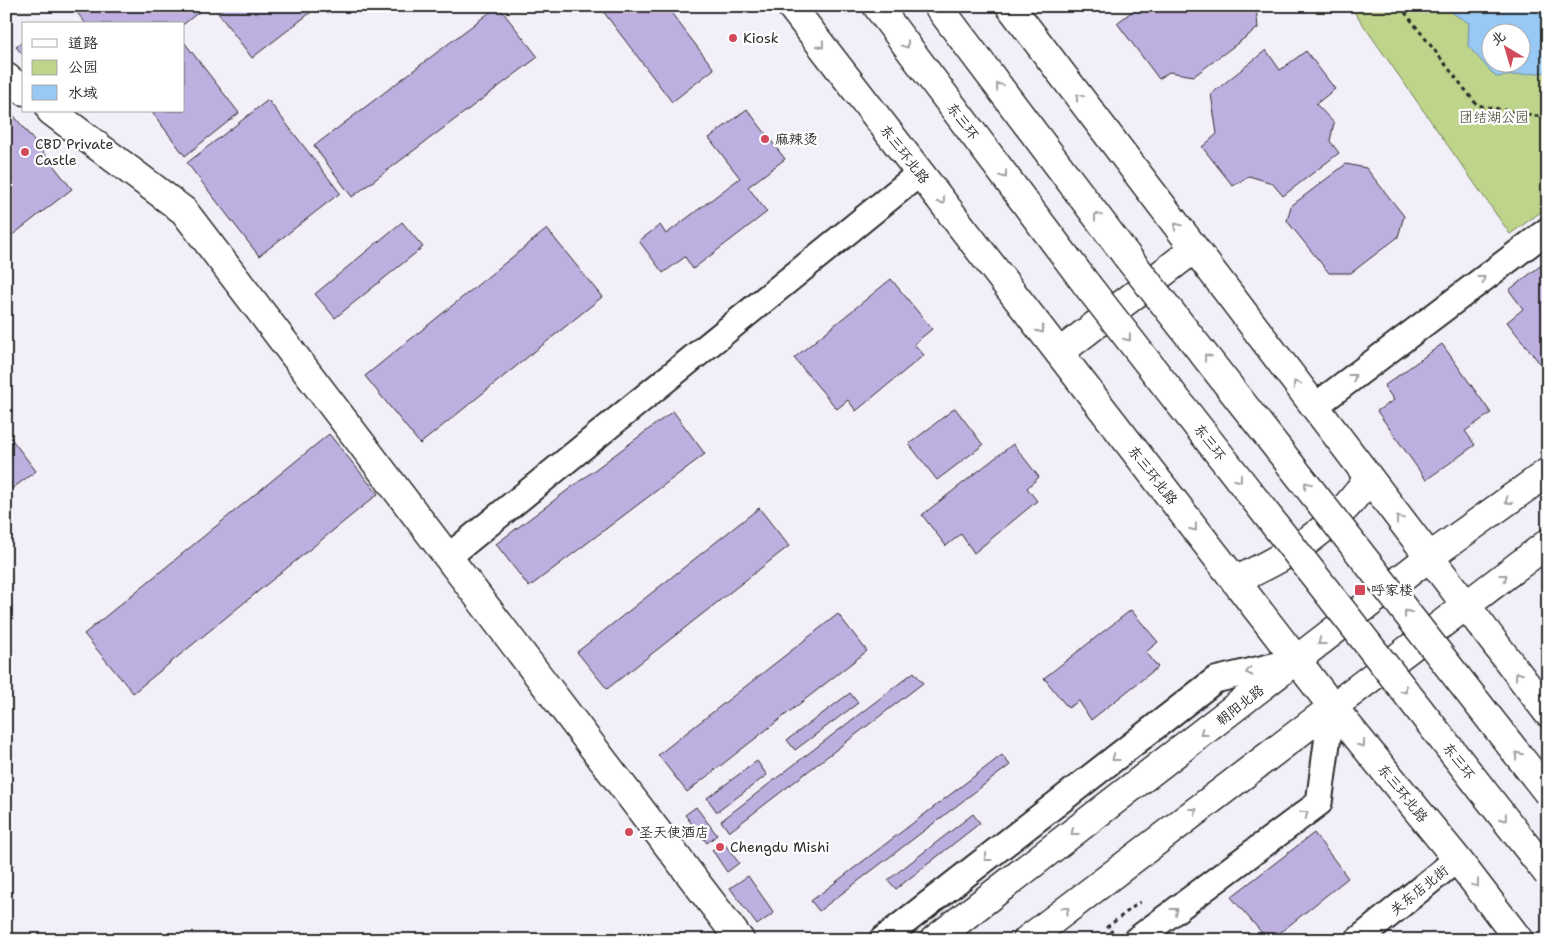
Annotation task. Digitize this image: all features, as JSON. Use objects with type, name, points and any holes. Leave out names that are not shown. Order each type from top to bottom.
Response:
[{"type":"main road","name":"东三环北路","points":[[791,6],[1332,706],[1457,859],[1519,940]]},
{"type":"main road","name":"东三环","points":[[877,6],[1087,286],[1548,874]]},
{"type":"main road","points":[[938,6],[1126,255],[1548,794]]},
{"type":"main road","points":[[1010,6],[1465,607],[1548,713]]},
{"type":"main road","points":[[6,78],[22,90]]},
{"type":"main road","points":[[52,112],[184,211],[740,940]]},
{"type":"main road","points":[[1059,353],[1194,249]]},
{"type":"main road","name":"朝阳北路","points":[[934,940],[1428,558],[1548,472]]},
{"type":"main road","points":[[1235,581],[1275,561],[1317,535],[1349,506],[1368,479]]},
{"type":"main road","points":[[1027,940],[1332,706],[1548,544]]},
{"type":"street","points":[[448,557],[920,173]]},
{"type":"street","points":[[1314,407],[1548,230]]},
{"type":"street","points":[[882,940],[1215,680],[1297,661]]},
{"type":"street","points":[[1136,940],[1319,803],[1332,706]]},
{"type":"street","name":"关东店北街","points":[[1358,940],[1457,859]]},
{"type":"path","points":[[1400,6],[1477,105],[1548,118]]},
{"type":"green space","name":"团结湖公园","points":[[1350,6],[1548,6],[1548,207],[1510,234]]},
{"type":"water","points":[[1440,6],[1548,6],[1548,72],[1496,77],[1491,72],[1532,72],[1532,22],[1482,22],[1482,62],[1468,46],[1469,23]]},
{"type":"building","points":[[72,6],[206,6],[185,23],[84,22]]},
{"type":"building","points":[[227,6],[319,6],[252,58],[218,13]]},
{"type":"building","points":[[498,6],[538,57],[352,197],[314,146]]},
{"type":"building","points":[[599,6],[666,6],[714,69],[672,102]]},
{"type":"building","points":[[1139,6],[1256,6],[1258,28],[1194,76],[1169,72],[1159,79],[1117,23]]},
{"type":"building","points":[[22,42],[22,54],[16,47]]},
{"type":"building","points":[[185,43],[239,113],[185,156],[152,112],[185,112]]},
{"type":"building","points":[[1266,50],[1280,70],[1306,51],[1335,89],[1316,104],[1334,123],[1330,141],[1339,153],[1283,196],[1272,183],[1249,176],[1233,186],[1202,147],[1217,134],[1211,94]]},
{"type":"building","points":[[268,100],[340,193],[259,256],[187,163]]},
{"type":"building","points":[[747,109],[785,159],[748,187],[767,212],[693,269],[685,257],[663,273],[639,241],[660,225],[666,234],[740,178],[709,138]]},
{"type":"building","name":"CBD Private Castle","points":[[11,112],[72,189],[6,240],[6,115]]},
{"type":"building","points":[[1346,164],[1366,168],[1404,216],[1398,237],[1351,273],[1329,273],[1287,221],[1291,206]]},
{"type":"building","points":[[402,222],[423,247],[335,318],[315,294]]},
{"type":"building","points":[[547,229],[602,297],[420,444],[365,376]]},
{"type":"building","points":[[1548,260],[1548,367],[1545,370],[1507,322],[1523,309],[1509,290]]},
{"type":"building","points":[[891,279],[932,329],[914,344],[924,355],[856,411],[848,400],[837,409],[794,358]]},
{"type":"building","points":[[1442,344],[1491,413],[1465,431],[1475,445],[1426,480],[1377,411],[1394,400],[1384,386]]},
{"type":"building","points":[[955,408],[983,445],[937,480],[909,444]]},
{"type":"building","points":[[673,411],[705,454],[529,587],[496,544]]},
{"type":"building","points":[[6,432],[36,471],[6,493]]},
{"type":"building","points":[[329,434],[378,494],[133,693],[84,634]]},
{"type":"building","points":[[1013,444],[1039,477],[1027,488],[1037,501],[974,553],[961,534],[946,546],[922,515]]},
{"type":"building","points":[[759,508],[789,546],[607,689],[577,652]]},
{"type":"building","points":[[1131,610],[1158,642],[1146,652],[1158,667],[1091,720],[1079,701],[1068,708],[1044,678]]},
{"type":"building","points":[[838,614],[867,651],[687,792],[658,755]]},
{"type":"building","points":[[914,672],[923,683],[729,832],[721,821]]},
{"type":"building","points":[[850,693],[858,703],[795,750],[787,740]]},
{"type":"building","points":[[1002,755],[1010,765],[819,911],[811,901]]},
{"type":"building","points":[[757,761],[767,775],[717,812],[707,798]]},
{"type":"building","points":[[696,807],[717,835],[707,843],[685,815]]},
{"type":"building","points":[[973,814],[980,823],[896,889],[888,880]]},
{"type":"building","points":[[1314,833],[1348,878],[1271,940],[1268,940],[1231,897]]},
{"type":"building","points":[[723,842],[739,863],[727,872],[712,850]]},
{"type":"building","points":[[748,876],[774,913],[757,925],[730,888]]},
{"type":"place","name":"Kiosk","points":[[733,38]]},
{"type":"place","name":"麻辣烫","points":[[765,139]]},
{"type":"place","name":"CBD Private Castle","points":[[25,152]]},
{"type":"place","name":"呼家楼","points":[[1360,590]]},
{"type":"place","name":"圣天使酒店","points":[[629,832]]},
{"type":"place","name":"Chengdu Mishi","points":[[720,847]]}]
